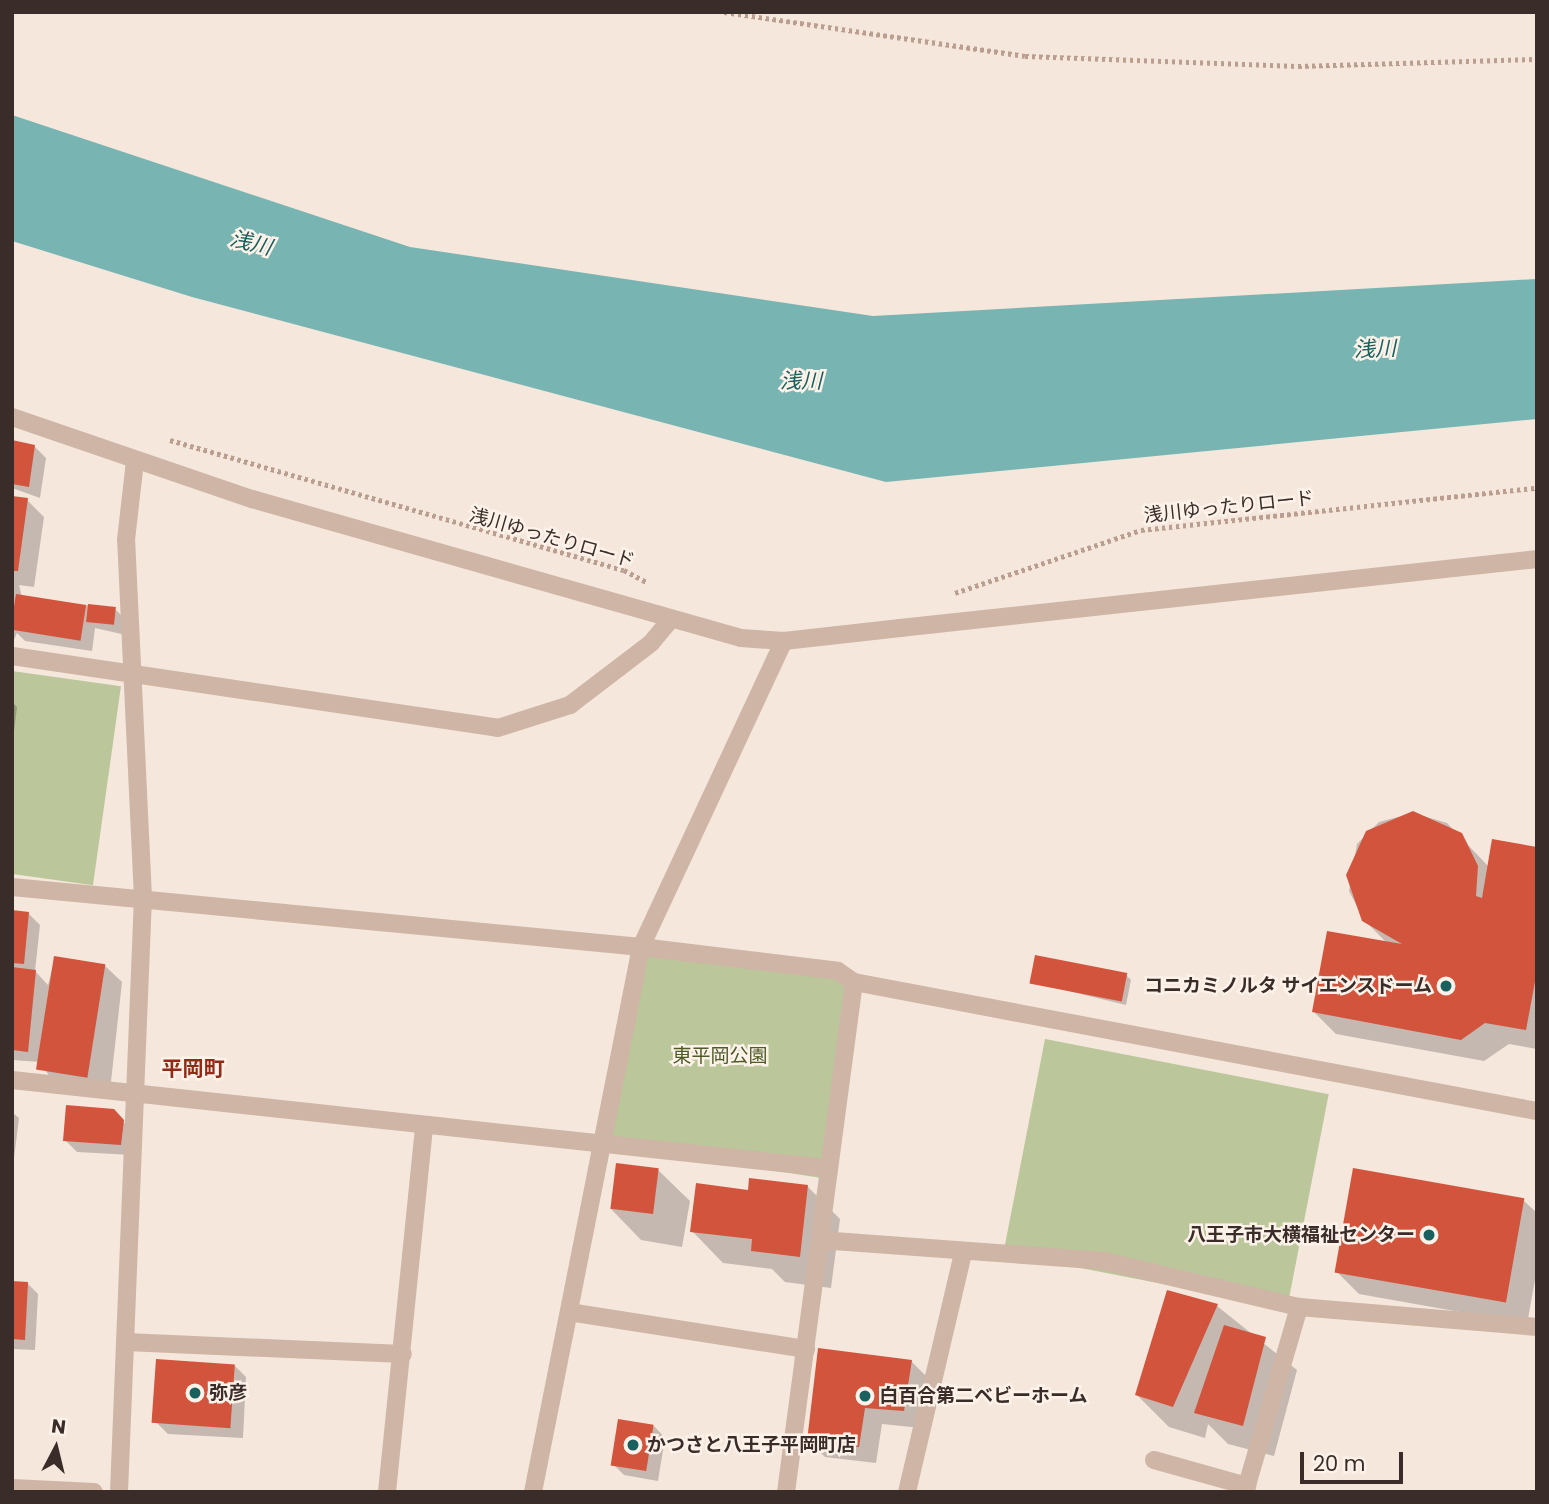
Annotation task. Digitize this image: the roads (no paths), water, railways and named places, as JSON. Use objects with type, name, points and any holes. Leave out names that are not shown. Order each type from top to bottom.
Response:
[{"type":"street","points":[[12,417],[135,461],[670,620],[741,638],[784,641],[1537,559]]},
{"type":"street","points":[[119,1492],[143,898],[128,673],[127,500],[135,461]]},
{"type":"street","points":[[12,656],[498,727],[570,705],[651,643],[670,620]]},
{"type":"street","points":[[533,1492],[600,1143],[641,947],[784,641]]},
{"type":"street","points":[[12,887],[641,947],[838,971],[854,982],[1537,1111]]},
{"type":"street","points":[[786,1492],[854,982]]},
{"type":"street","points":[[12,1080],[828,1168]]},
{"type":"street","points":[[387,1492],[424,1126]]},
{"type":"street","points":[[820,1240],[963,1254],[1104,1261],[1299,1307],[1537,1327]]},
{"type":"street","points":[[907,1492],[963,1254]]},
{"type":"street","points":[[1154,1460],[1246,1489],[1299,1307]]},
{"type":"street","points":[[569,1312],[806,1349]]},
{"type":"street","points":[[126,1342],[403,1354]]},
{"type":"street","points":[[12,1488],[94,1492]]},
{"type":"water","name":"浅川","points":[[12,115],[410,247],[873,316],[1537,279],[1537,419],[886,482],[192,297],[12,241]]},
{"type":"place","name":"コニカミノルタ サイエンスドーム","points":[[1446,986]]},
{"type":"place","name":"八王子市大横福祉センター","points":[[1429,1235]]},
{"type":"place","name":"弥彦","points":[[195,1393]]},
{"type":"place","name":"白百合第二ベビーホーム","points":[[865,1396]]},
{"type":"place","name":"かつさと八王子平岡町店","points":[[633,1445]]},
{"type":"district","name":"平岡町","points":[[193,1069]]},
{"type":"park label","name":"東平岡公園","points":[[720,1056]]}]
